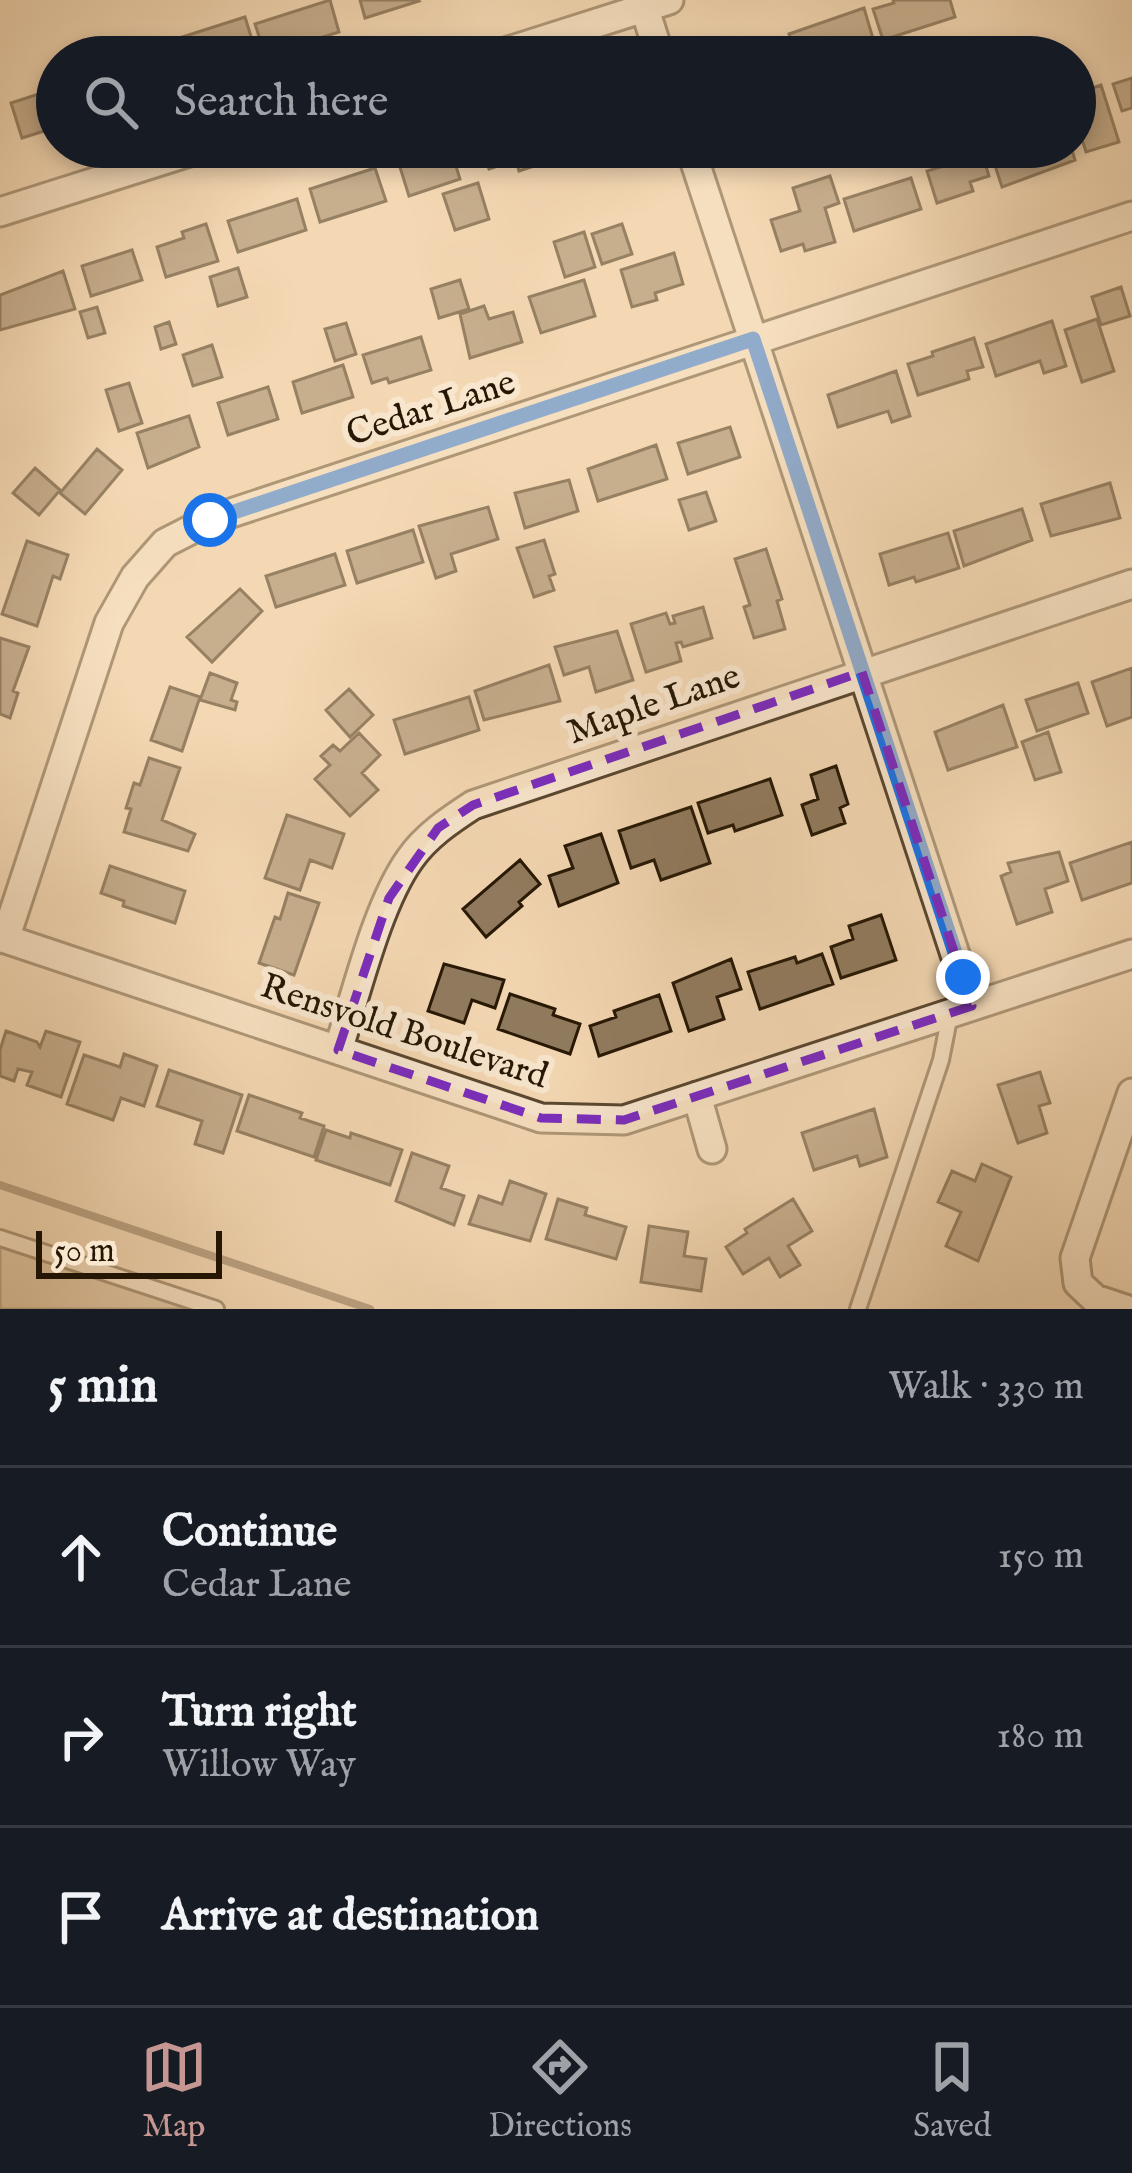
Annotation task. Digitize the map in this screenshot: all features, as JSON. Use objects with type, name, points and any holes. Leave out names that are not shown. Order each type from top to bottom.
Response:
[{"type":"street","points":[[553,36],[652,3],[657,36]]},
{"type":"street","points":[[0,212],[139,168]]},
{"type":"street","points":[[697,168],[862,672],[961,1010]]},
{"type":"street","name":"Cedar Lane","points":[[3,938],[109,623],[135,577],[165,543],[210,520],[1132,216]]},
{"type":"street","name":"Maple Lane","points":[[338,1050],[389,898],[410,859],[438,828],[473,805],[1132,584]]},
{"type":"street","name":"Rensvold Boulevard","points":[[3,938],[541,1118],[624,1120],[1131,957]]},
{"type":"street","points":[[1125,1309],[1095,1299],[1078,1283],[1075,1258],[1132,1093]]},
{"type":"street","points":[[698,1096],[712,1149]]},
{"type":"lane","points":[[858,1309],[961,1010]]},
{"type":"lane","points":[[0,1238],[215,1309]]},
{"type":"highlighted area","points":[[862,672],[972,1006],[624,1120],[541,1118],[338,1050],[389,898],[438,828],[473,805]]},
{"type":"shaded area","points":[[0,1245],[194,1309],[0,1309]]},
{"type":"building","points":[[330,0],[339,32],[259,36],[255,24]]},
{"type":"building","points":[[360,0],[418,0],[419,1],[365,18]]},
{"type":"building","points":[[950,0],[955,17],[882,36],[873,9]]},
{"type":"building","points":[[864,8],[872,36],[790,36]]},
{"type":"building","points":[[245,17],[251,36],[185,36]]},
{"type":"building","points":[[1132,78],[1132,108],[1122,111],[1113,84]]},
{"type":"building","points":[[1101,85],[1119,142],[1096,149],[1096,87]]},
{"type":"building","points":[[36,95],[36,134],[22,138],[11,103]]},
{"type":"building","points":[[375,168],[386,201],[320,222],[310,189]]},
{"type":"building","points":[[400,168],[457,168],[460,179],[409,196]]},
{"type":"building","points":[[987,168],[989,176],[970,182],[973,191],[937,203],[927,171]]},
{"type":"building","points":[[996,168],[1053,168],[1002,187]]},
{"type":"building","points":[[830,176],[839,203],[825,208],[835,242],[805,251],[803,244],[781,251],[771,220],[800,211],[793,188]]},
{"type":"building","points":[[911,178],[921,209],[854,231],[844,199]]},
{"type":"building","points":[[478,183],[489,219],[455,230],[443,194]]},
{"type":"building","points":[[297,199],[306,230],[238,252],[228,221]]},
{"type":"building","points":[[206,224],[218,261],[166,277],[157,247]]},
{"type":"building","points":[[622,224],[632,254],[602,264],[592,234]]},
{"type":"building","points":[[584,232],[595,267],[565,277],[554,242]]},
{"type":"building","points":[[132,250],[142,280],[91,296],[82,266]]},
{"type":"building","points":[[674,253],[683,284],[655,293],[657,300],[632,307],[621,270]]},
{"type":"building","points":[[238,268],[247,297],[218,306],[210,277]]},
{"type":"building","points":[[63,271],[75,309],[0,330],[0,295]]},
{"type":"building","points":[[460,280],[469,309],[439,318],[431,289]]},
{"type":"building","points":[[584,280],[595,316],[541,333],[529,297]]},
{"type":"building","points":[[1121,287],[1130,316],[1101,325],[1092,297]]},
{"type":"building","points":[[484,306],[489,319],[513,312],[522,342],[470,358],[460,314]]},
{"type":"building","points":[[97,307],[105,333],[88,338],[80,312]]},
{"type":"building","points":[[1097,319],[1114,371],[1082,382],[1065,330]]},
{"type":"building","points":[[1052,321],[1066,366],[1044,373],[1040,361],[996,376],[986,344]]},
{"type":"building","points":[[169,322],[176,344],[161,349],[155,327]]},
{"type":"building","points":[[346,323],[356,354],[335,361],[325,329]]},
{"type":"building","points":[[421,337],[431,370],[389,383],[387,378],[372,383],[363,355]]},
{"type":"building","points":[[974,338],[983,367],[967,371],[969,379],[918,395],[908,364]]},
{"type":"building","points":[[212,345],[222,377],[193,386],[183,355]]},
{"type":"building","points":[[343,365],[353,397],[302,413],[293,382]]},
{"type":"building","points":[[896,371],[910,416],[892,422],[888,411],[838,427],[828,395]]},
{"type":"building","points":[[129,383],[142,423],[119,431],[106,390]]},
{"type":"building","points":[[268,387],[278,419],[228,435],[218,403]]},
{"type":"building","points":[[189,416],[199,447],[148,468],[137,433]]},
{"type":"building","points":[[730,427],[740,457],[688,474],[678,443]]},
{"type":"building","points":[[656,445],[667,479],[598,501],[588,469]]},
{"type":"building","points":[[97,449],[122,470],[85,514],[60,493]]},
{"type":"building","points":[[35,468],[60,490],[39,515],[13,493]]},
{"type":"building","points":[[569,480],[578,511],[525,528],[515,493]]},
{"type":"building","points":[[1110,483],[1120,518],[1051,536],[1041,504]]},
{"type":"building","points":[[706,492],[716,521],[689,530],[679,500]]},
{"type":"building","points":[[488,507],[498,539],[451,554],[456,571],[436,578],[419,526]]},
{"type":"building","points":[[1022,509],[1032,540],[964,566],[954,531]]},
{"type":"building","points":[[413,530],[423,562],[357,583],[347,551]]},
{"type":"building","points":[[948,533],[959,568],[889,585],[880,554]]},
{"type":"building","points":[[544,540],[555,574],[549,576],[554,590],[534,597],[517,548]]},
{"type":"building","points":[[27,541],[68,555],[60,579],[53,576],[37,626],[2,614]]},
{"type":"building","points":[[766,549],[782,599],[777,601],[785,629],[754,638],[744,607],[750,605],[735,559]]},
{"type":"building","points":[[335,554],[345,585],[276,607],[266,576]]},
{"type":"building","points":[[240,589],[262,611],[212,662],[187,637]]},
{"type":"building","points":[[703,607],[712,638],[683,647],[676,643],[681,661],[646,672],[631,624],[666,613],[670,624],[675,623],[673,616]]},
{"type":"building","points":[[617,631],[633,680],[596,692],[589,667],[564,675],[555,647]]},
{"type":"building","points":[[0,638],[29,647],[13,691],[18,693],[10,718],[0,714]]},
{"type":"building","points":[[549,665],[560,701],[484,720],[475,691]]},
{"type":"building","points":[[1132,668],[1132,717],[1107,726],[1092,682]]},
{"type":"building","points":[[210,673],[237,683],[231,700],[237,702],[235,710],[200,700]]},
{"type":"building","points":[[1078,683],[1088,713],[1037,731],[1026,700]]},
{"type":"building","points":[[170,687],[200,697],[182,751],[151,740]]},
{"type":"building","points":[[349,689],[373,715],[350,737],[326,710]]},
{"type":"building","points":[[469,697],[479,730],[405,754],[394,720]]},
{"type":"building","points":[[1003,705],[1017,747],[948,770],[935,732]]},
{"type":"building","points":[[1048,732],[1061,772],[1035,780],[1022,742]]},
{"type":"building","points":[[359,733],[380,755],[362,773],[378,790],[350,816],[315,779],[330,765],[321,756],[333,745],[340,751]]},
{"type":"building","points":[[149,758],[180,768],[162,820],[195,834],[188,851],[124,832],[134,783],[140,785]]},
{"type":"building","points":[[836,766],[848,804],[840,808],[845,823],[812,835],[802,805],[818,799],[811,775]]},
{"type":"building","points":[[770,779],[782,815],[735,831],[733,825],[708,833],[698,803]]},
{"type":"building","points":[[691,807],[710,863],[661,880],[654,860],[631,868],[619,831]]},
{"type":"building","points":[[287,815],[344,834],[332,868],[310,860],[300,890],[265,878]]},
{"type":"building","points":[[601,834],[618,883],[559,906],[549,876],[573,868],[565,846]]},
{"type":"building","points":[[1132,842],[1132,883],[1082,900],[1070,863]]},
{"type":"building","points":[[1059,852],[1068,881],[1045,889],[1052,912],[1017,924],[1001,876],[1011,872],[1008,863]]},
{"type":"building","points":[[520,860],[540,884],[486,937],[463,909]]},
{"type":"building","points":[[110,866],[185,891],[175,923],[123,906],[124,901],[101,893]]},
{"type":"building","points":[[288,893],[319,903],[294,975],[259,963]]},
{"type":"building","points":[[881,915],[896,960],[841,978],[831,947],[853,939],[849,926]]},
{"type":"building","points":[[822,954],[833,984],[760,1009],[748,972]]},
{"type":"building","points":[[731,959],[741,989],[717,997],[724,1019],[689,1031],[673,983]]},
{"type":"building","points":[[444,964],[504,980],[495,1008],[472,1000],[464,1023],[428,1011]]},
{"type":"building","points":[[510,994],[555,1009],[553,1015],[580,1024],[570,1054],[498,1029]]},
{"type":"building","points":[[659,995],[671,1031],[599,1056],[590,1026],[616,1017],[614,1011]]},
{"type":"building","points":[[6,1031],[40,1047],[46,1031],[80,1042],[61,1097],[27,1085],[32,1072],[18,1069],[14,1081],[0,1076]]},
{"type":"building","points":[[124,1054],[157,1066],[144,1106],[121,1098],[113,1120],[67,1104],[84,1055],[120,1067]]},
{"type":"building","points":[[169,1070],[242,1095],[223,1153],[195,1144],[202,1121],[157,1106]]},
{"type":"building","points":[[1040,1072],[1050,1103],[1039,1106],[1047,1133],[1018,1143],[998,1085]]},
{"type":"building","points":[[249,1095],[302,1113],[300,1118],[324,1126],[314,1157],[237,1131]]},
{"type":"building","points":[[874,1109],[887,1157],[860,1166],[857,1156],[814,1170],[802,1133]]},
{"type":"building","points":[[326,1130],[402,1150],[390,1185],[316,1160]]},
{"type":"building","points":[[412,1153],[449,1166],[441,1188],[464,1196],[454,1225],[396,1201]]},
{"type":"building","points":[[982,1164],[1011,1177],[978,1261],[946,1246],[961,1212],[938,1202],[952,1171],[975,1181]]},
{"type":"building","points":[[510,1181],[546,1194],[530,1241],[469,1224],[479,1196],[502,1204]]},
{"type":"building","points":[[558,1199],[587,1208],[585,1215],[626,1227],[616,1259],[546,1239]]},
{"type":"building","points":[[793,1199],[812,1231],[788,1246],[800,1265],[780,1277],[769,1258],[743,1274],[726,1247]]},
{"type":"building","points":[[649,1226],[688,1232],[684,1256],[706,1259],[701,1291],[641,1282]]},
{"type":"waterway","points":[[0,1185],[370,1309]]},
{"type":"route","points":[[210,520],[753,339],[963,977]]}]
